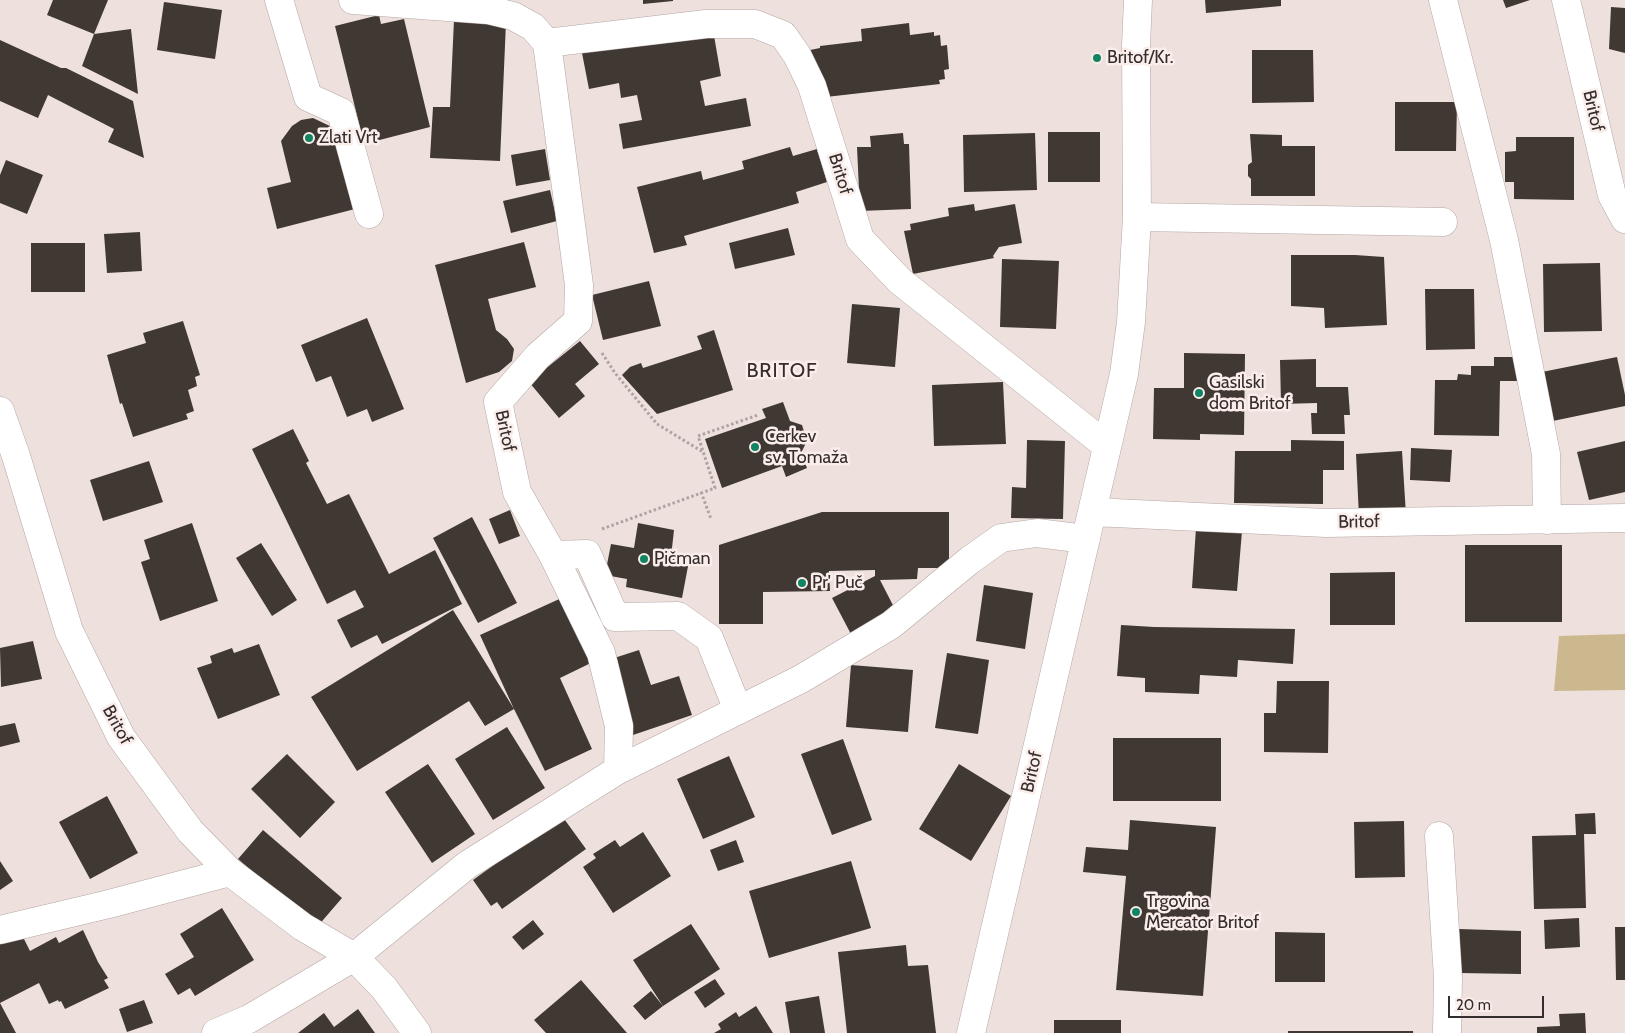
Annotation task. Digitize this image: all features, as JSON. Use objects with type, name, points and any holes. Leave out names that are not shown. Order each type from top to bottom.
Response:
[{"type":"street","points":[[279,0],[308,97],[341,112],[368,214]]},
{"type":"street","points":[[353,0],[488,10],[513,16],[533,27],[547,43]]},
{"type":"street","name":"Britof","points":[[971,1033],[1124,374],[1130,322],[1137,217],[1136,46],[1138,0]]},
{"type":"street","points":[[1443,0],[1504,240],[1546,454],[1547,520]]},
{"type":"street","name":"Britof","points":[[1566,0],[1612,195],[1625,219]]},
{"type":"street","name":"Britof","points":[[618,770],[620,726],[601,652],[552,555],[517,492],[498,402],[538,356],[578,321],[579,285],[547,43],[706,24],[756,24],[783,36],[798,55],[812,86],[860,238],[900,281],[1107,446]]},
{"type":"street","points":[[1137,217],[1443,222]]},
{"type":"street","name":"Britof","points":[[0,411],[16,456],[69,631],[121,737],[190,832],[230,872],[303,927],[354,957],[384,988],[417,1033]]},
{"type":"street","name":"Britof","points":[[1093,512],[1326,523],[1625,518]]},
{"type":"street","points":[[216,1033],[249,1018],[354,957],[467,865],[618,770],[801,679],[891,625],[970,560],[1001,538],[1037,533],[1086,539]]},
{"type":"street","points":[[552,555],[587,554],[614,617],[678,616],[709,638],[738,710]]},
{"type":"street","points":[[1439,836],[1448,978],[1448,1033]]},
{"type":"street","points":[[0,930],[230,872]]},
{"type":"path","points":[[602,353],[614,373],[657,424],[704,452]]},
{"type":"path","points":[[600,530],[715,488],[698,436],[758,416]]},
{"type":"path","points":[[701,492],[711,519]]},
{"type":"shaded area","points":[[1625,634],[1625,690],[1554,691],[1559,636]]},
{"type":"building","points":[[53,0],[108,0],[94,34],[47,15]]},
{"type":"building","points":[[643,0],[673,0],[673,1],[643,4]]},
{"type":"building","points":[[1205,0],[1281,0],[1281,6],[1206,13]]},
{"type":"building","points":[[1503,0],[1530,0],[1506,8]]},
{"type":"building","points":[[164,2],[222,10],[215,59],[157,50]]},
{"type":"building","points":[[1611,7],[1625,8],[1625,53],[1609,49]]},
{"type":"building","points":[[379,15],[381,24],[404,19],[430,127],[364,144],[335,26]]},
{"type":"building","points":[[454,20],[506,22],[500,161],[430,158],[433,107],[450,107]]},
{"type":"building","points":[[909,23],[910,35],[934,32],[934,36],[940,35],[941,46],[947,45],[949,69],[944,70],[945,79],[939,80],[940,84],[826,97],[815,83],[810,50],[820,48],[820,46],[862,41],[861,29]]},
{"type":"building","points":[[131,29],[138,94],[82,66],[94,34]]},
{"type":"building","points":[[713,30],[721,76],[700,81],[705,106],[746,98],[751,126],[623,149],[619,124],[642,120],[637,95],[621,98],[619,83],[589,89],[582,53]]},
{"type":"building","points":[[0,40],[61,68],[66,68],[133,101],[144,158],[108,142],[114,129],[48,95],[38,118],[0,101]]},
{"type":"building","points":[[1252,50],[1313,50],[1314,102],[1252,103]]},
{"type":"building","points":[[1395,102],[1457,102],[1456,151],[1395,151]]},
{"type":"building","points":[[313,118],[334,128],[355,209],[277,229],[267,188],[291,182],[281,141],[292,126],[301,120]]},
{"type":"building","points":[[1048,132],[1100,132],[1100,182],[1048,182]]},
{"type":"building","points":[[903,133],[904,144],[909,144],[911,209],[860,211],[857,147],[871,147],[870,136]]},
{"type":"building","points":[[1035,133],[1037,190],[964,192],[963,135]]},
{"type":"building","points":[[1250,134],[1282,135],[1282,146],[1315,146],[1315,196],[1251,196],[1251,179],[1248,176],[1248,165],[1252,162]]},
{"type":"building","points":[[1516,137],[1574,137],[1574,200],[1514,199],[1514,182],[1505,182],[1505,152],[1516,151]]},
{"type":"building","points":[[790,147],[793,156],[817,149],[827,182],[796,192],[799,203],[684,236],[687,245],[654,253],[637,187],[701,171],[703,180],[744,169],[742,161]]},
{"type":"building","points":[[545,149],[550,180],[516,186],[511,155]]},
{"type":"building","points":[[6,160],[43,175],[27,214],[0,203],[0,175]]},
{"type":"building","points":[[550,190],[557,221],[511,233],[503,201]]},
{"type":"building","points":[[974,204],[975,211],[1015,204],[1022,243],[999,247],[993,256],[994,258],[913,274],[904,231],[911,230],[910,224],[949,216],[948,208]]},
{"type":"building","points":[[788,228],[795,255],[735,269],[729,243]]},
{"type":"building","points":[[140,232],[142,271],[107,273],[104,234]]},
{"type":"building","points":[[524,242],[536,287],[488,299],[496,330],[507,339],[514,349],[512,361],[499,372],[466,383],[435,265]]},
{"type":"building","points":[[31,243],[85,243],[85,292],[31,292]]},
{"type":"building","points":[[1291,255],[1384,257],[1387,325],[1325,328],[1324,308],[1291,306]]},
{"type":"building","points":[[1002,259],[1059,261],[1056,329],[1000,327]]},
{"type":"building","points":[[1600,263],[1602,331],[1544,332],[1543,264]]},
{"type":"building","points":[[649,281],[661,326],[603,340],[592,295]]},
{"type":"building","points":[[1425,289],[1474,289],[1475,349],[1426,350]]},
{"type":"building","points":[[852,304],[900,308],[895,367],[847,363]]},
{"type":"building","points":[[367,318],[404,409],[372,422],[367,409],[347,417],[331,376],[316,382],[301,345]]},
{"type":"building","points":[[183,321],[200,375],[195,377],[197,386],[188,390],[194,411],[186,414],[188,419],[133,437],[122,403],[120,404],[107,355],[146,343],[143,333]]},
{"type":"building","points":[[714,330],[733,390],[657,414],[622,375],[630,367],[641,363],[643,368],[702,349],[697,336]]},
{"type":"building","points":[[580,341],[599,364],[575,384],[585,396],[559,418],[529,382]]},
{"type":"building","name":"Gasilski dom Britof","points":[[1184,353],[1245,354],[1244,435],[1200,434],[1200,440],[1153,439],[1154,388],[1184,388]]},
{"type":"building","points":[[1494,357],[1519,357],[1518,381],[1500,381],[1499,436],[1434,435],[1435,380],[1457,380],[1458,374],[1471,375],[1471,366],[1494,366]]},
{"type":"building","points":[[1617,357],[1625,395],[1625,406],[1548,422],[1537,373]]},
{"type":"building","points":[[1316,359],[1316,387],[1348,387],[1350,415],[1344,415],[1345,434],[1312,434],[1311,413],[1317,413],[1317,403],[1281,404],[1280,360]]},
{"type":"building","points":[[1003,382],[1006,444],[934,446],[932,385]]},
{"type":"building","name":"Cerkev sv. Tomaža","points":[[783,402],[790,421],[802,425],[807,441],[801,453],[807,468],[786,477],[782,466],[722,488],[705,439],[766,418],[762,409]]},
{"type":"building","points":[[293,429],[309,461],[306,463],[327,504],[349,494],[389,574],[435,550],[462,604],[382,644],[377,635],[351,648],[337,620],[364,607],[355,590],[327,604],[252,449]]},
{"type":"building","points":[[1027,440],[1065,441],[1063,519],[1011,518],[1012,487],[1026,488]]},
{"type":"building","points":[[1291,440],[1344,441],[1344,470],[1323,470],[1323,504],[1234,503],[1235,451],[1291,451]]},
{"type":"building","points":[[1625,441],[1625,492],[1589,500],[1577,452]]},
{"type":"building","points":[[1411,448],[1452,450],[1450,482],[1410,480]]},
{"type":"building","points":[[1402,451],[1406,515],[1359,517],[1356,454]]},
{"type":"building","points":[[149,461],[163,502],[103,521],[90,480]]},
{"type":"building","points":[[510,510],[520,536],[499,544],[489,519]]},
{"type":"building","points":[[822,512],[949,512],[949,568],[918,568],[917,579],[880,580],[897,613],[852,636],[832,598],[875,576],[875,570],[829,571],[830,591],[763,592],[763,624],[719,624],[719,545]]},
{"type":"building","points":[[472,517],[517,603],[478,623],[433,538]]},
{"type":"building","points":[[192,523],[218,601],[160,621],[141,562],[150,559],[144,540]]},
{"type":"building","name":"Pičman","points":[[638,523],[674,530],[671,557],[689,561],[682,598],[626,587],[627,579],[605,575],[611,544],[634,548]]},
{"type":"building","points":[[1196,528],[1242,531],[1237,591],[1192,588]]},
{"type":"building","points":[[261,543],[297,600],[272,616],[236,558]]},
{"type":"building","points":[[1465,545],[1562,545],[1562,622],[1465,622]]},
{"type":"building","points":[[1395,572],[1395,625],[1330,625],[1330,573]]},
{"type":"building","points":[[984,585],[1033,593],[1025,649],[976,641]]},
{"type":"building","points":[[566,596],[595,661],[560,678],[592,749],[545,771],[480,635]]},
{"type":"building","points":[[453,610],[514,709],[485,726],[469,701],[357,771],[311,697]]},
{"type":"building","points":[[1121,625],[1295,629],[1293,664],[1238,660],[1237,677],[1200,675],[1199,694],[1145,692],[1145,678],[1117,676]]},
{"type":"building","points":[[33,641],[42,679],[1,687],[0,648]]},
{"type":"building","points":[[259,644],[280,695],[218,719],[197,668],[212,663],[210,656],[232,648],[234,653]]},
{"type":"building","points":[[639,650],[651,685],[679,676],[692,715],[633,735],[608,660]]},
{"type":"building","points":[[947,653],[989,660],[978,734],[935,728]]},
{"type":"building","points":[[851,665],[913,670],[908,732],[846,727]]},
{"type":"building","points":[[1277,681],[1329,681],[1328,753],[1264,752],[1264,713],[1276,713]]},
{"type":"building","points":[[15,723],[20,742],[0,747],[0,726]]},
{"type":"building","points":[[507,727],[545,788],[493,820],[455,759]]},
{"type":"building","points":[[1113,738],[1221,738],[1221,801],[1113,801]]},
{"type":"building","points":[[843,739],[872,820],[832,835],[801,754]]},
{"type":"building","points":[[287,754],[335,802],[300,838],[251,789]]},
{"type":"building","points":[[729,756],[755,817],[703,839],[677,779]]},
{"type":"building","points":[[428,764],[475,834],[432,863],[385,792]]},
{"type":"building","points":[[959,764],[1011,796],[971,861],[919,829]]},
{"type":"building","points":[[107,796],[138,853],[90,879],[59,822]]},
{"type":"building","points":[[1595,813],[1596,834],[1584,834],[1586,908],[1534,909],[1532,836],[1576,835],[1575,814]]},
{"type":"building","points":[[562,816],[586,849],[502,909],[497,902],[491,906],[473,880]]},
{"type":"building","points":[[1130,820],[1216,827],[1203,996],[1116,990],[1126,876],[1083,872],[1086,847],[1128,850]]},
{"type":"building","points":[[1404,821],[1405,877],[1355,878],[1354,822]]},
{"type":"building","points":[[263,830],[342,898],[317,927],[238,859]]},
{"type":"building","points":[[643,832],[671,876],[613,913],[583,867],[596,858],[593,854],[615,840],[620,847]]},
{"type":"building","points":[[736,840],[744,862],[718,871],[710,850]]},
{"type":"building","points":[[0,861],[13,881],[0,890]]},
{"type":"building","points":[[851,861],[871,928],[769,958],[749,891]]},
{"type":"building","points":[[222,908],[254,960],[195,996],[190,988],[178,995],[165,974],[194,957],[180,934]]},
{"type":"building","points":[[1579,918],[1580,947],[1545,949],[1544,920]]},
{"type":"building","points":[[533,920],[544,934],[523,950],[512,937]]},
{"type":"building","points":[[691,924],[720,969],[663,1006],[633,960]]},
{"type":"building","points":[[1615,927],[1625,927],[1625,980],[1616,980]]},
{"type":"building","points":[[1459,929],[1521,931],[1521,974],[1459,973]]},
{"type":"building","points":[[83,930],[108,978],[104,980],[109,988],[65,1009],[61,1001],[59,1002],[58,1000],[49,1004],[39,983],[0,1003],[0,943],[21,933],[30,951],[56,937],[59,943]]},
{"type":"building","points":[[1275,932],[1325,933],[1325,982],[1275,982]]},
{"type":"building","points":[[906,945],[908,966],[928,965],[936,1033],[847,1033],[838,952]]},
{"type":"building","points":[[715,979],[725,994],[705,1008],[694,992]]},
{"type":"building","points":[[581,980],[627,1033],[546,1033],[534,1020]]},
{"type":"building","points":[[651,991],[663,1006],[645,1020],[633,1006]]},
{"type":"building","points":[[819,996],[825,1033],[790,1033],[785,1002]]},
{"type":"building","points":[[144,1000],[153,1023],[127,1032],[119,1009]]},
{"type":"building","points":[[0,1003],[16,1033],[0,1033]]},
{"type":"building","points":[[756,1006],[773,1033],[714,1033],[721,1029],[718,1024],[736,1012],[739,1017]]},
{"type":"building","points":[[358,1009],[375,1033],[298,1033],[324,1013],[334,1027]]},
{"type":"building","points":[[1585,1013],[1586,1033],[1537,1033],[1537,1027],[1560,1026],[1559,1014]]},
{"type":"building","points":[[1054,1020],[1121,1020],[1121,1033],[1054,1033]]},
{"type":"building","points":[[1288,1031],[1413,1031],[1413,1033],[1288,1033]]},
{"type":"place","name":"Britof/Kr.","points":[[1097,58]]},
{"type":"place","name":"Zlati Vrt","points":[[309,138]]},
{"type":"place","name":"Gasilski dom Britof","points":[[1199,393]]},
{"type":"place","name":"Cerkev sv. Tomaža","points":[[755,447]]},
{"type":"place","name":"Pičman","points":[[644,559]]},
{"type":"place","name":"Pr' Puč","points":[[802,583]]},
{"type":"place","name":"Trgovina Mercator Britof","points":[[1136,912]]},
{"type":"district","name":"BRITOF","points":[[782,371]]}]
